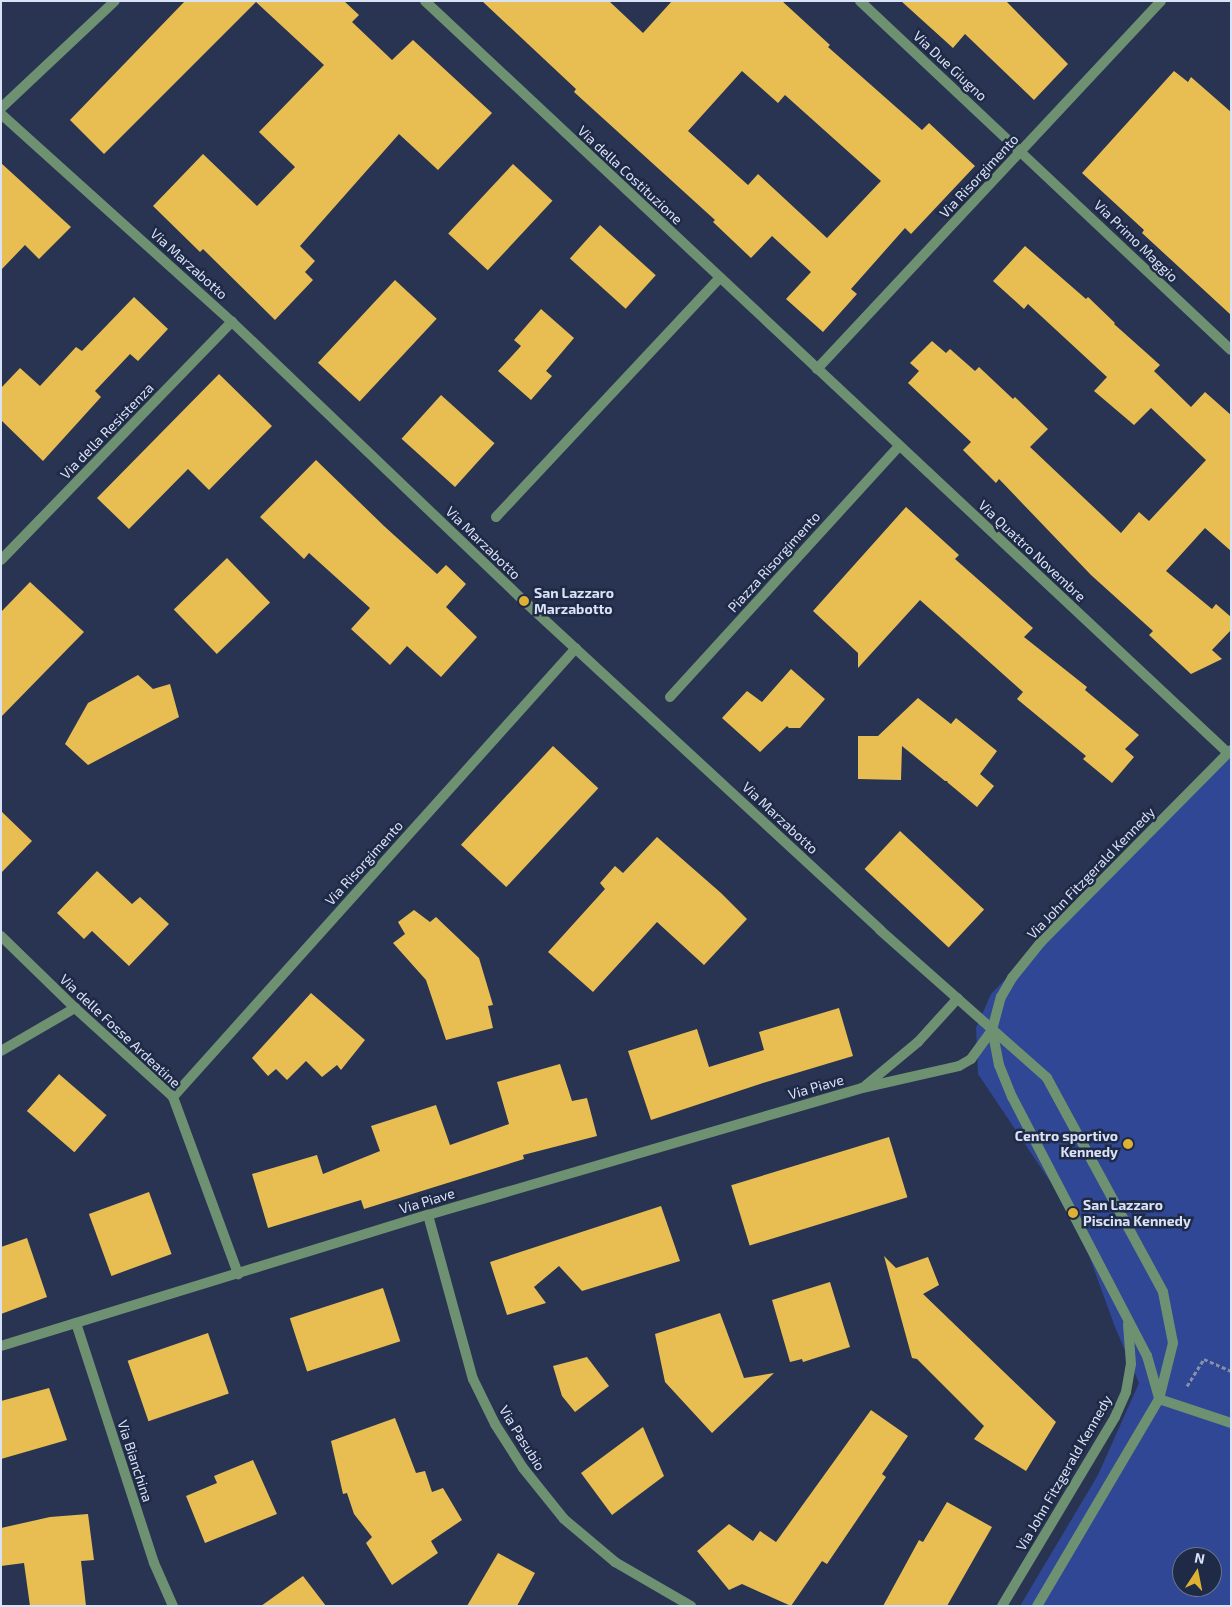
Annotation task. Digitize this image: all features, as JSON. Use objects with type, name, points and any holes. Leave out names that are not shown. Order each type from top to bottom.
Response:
[{"type":"street","points":[[1,108],[115,1]]},
{"type":"street","name":"Via della Costituzione","points":[[424,1],[817,370]]},
{"type":"street","name":"Via Due Giugno","points":[[860,1],[1021,151]]},
{"type":"street","name":"Via Risorgimento","points":[[817,370],[1161,1]]},
{"type":"street","name":"Via Marzabotto","points":[[1,114],[232,322],[524,601],[880,930],[992,1030]]},
{"type":"street","name":"Via Primo Maggio","points":[[1021,151],[1231,350]]},
{"type":"street","points":[[496,517],[720,278]]},
{"type":"street","name":"Via della Resistenza","points":[[1,560],[232,322]]},
{"type":"street","name":"Via Quattro Novembre","points":[[817,370],[1229,752]]},
{"type":"street","name":"Piazza Risorgimento","points":[[670,697],[899,446]]},
{"type":"street","name":"Via Risorgimento","points":[[173,1096],[576,648]]},
{"type":"street","name":"Via John Fitzgerald Kennedy","points":[[1159,1399],[1147,1356],[1012,1097],[999,1065],[992,1030],[1001,997],[1012,978],[1041,942],[1229,752]]},
{"type":"street","name":"Via delle Fosse Ardeatine","points":[[1,936],[75,1008],[173,1096],[238,1274]]},
{"type":"street","name":"Via Piave","points":[[862,1088],[918,1042],[958,998]]},
{"type":"street","points":[[1,1051],[75,1008]]},
{"type":"street","points":[[992,1030],[1047,1078],[1163,1292],[1172,1343],[1159,1399],[1037,1606]]},
{"type":"street","name":"Via Piave","points":[[1,1346],[428,1215],[862,1088],[959,1066],[971,1059],[981,1048],[992,1030]]},
{"type":"street","name":"Via Pasubio","points":[[428,1215],[473,1379],[495,1424],[523,1468],[564,1519],[578,1532],[616,1562],[690,1606]]},
{"type":"street","name":"Via John Fitzgerald Kennedy","points":[[1002,1606],[1115,1417],[1126,1392],[1131,1364],[1128,1318]]},
{"type":"street","name":"Via Bianchina","points":[[76,1323],[154,1563],[173,1606]]},
{"type":"street","points":[[1159,1399],[1231,1423]]},
{"type":"path","points":[[1204,1359],[1231,1371]]},
{"type":"shaded area","name":"Centro sportivo Kennedy","points":[[1231,747],[1231,1606],[1020,1606],[1098,1475],[1139,1383],[1115,1327],[1076,1220],[978,1074],[976,1028],[991,994]]},
{"type":"building","points":[[185,1],[344,1],[359,15],[352,22],[392,60],[413,40],[492,113],[438,170],[399,134],[300,246],[315,261],[305,272],[313,280],[275,320],[203,249],[200,252],[153,206],[203,154],[257,206],[295,167],[259,132],[324,65],[256,2],[104,154],[70,120]]},
{"type":"building","points":[[482,1],[609,1],[643,33],[672,1],[782,1],[830,45],[828,47],[922,130],[929,123],[975,166],[911,234],[905,228],[851,289],[857,294],[823,332],[786,299],[811,272],[772,236],[751,258],[713,222],[715,220],[574,92],[576,89]],"holes":[[[742,71],[778,103],[785,95],[881,181],[827,238],[758,174],[748,185],[688,131]]]},
{"type":"building","points":[[901,1],[1006,1],[1068,64],[1034,100],[965,34],[953,48]]},
{"type":"building","points":[[1174,71],[1188,82],[1191,77],[1231,112],[1231,315],[1142,233],[1144,230],[1082,173]]},
{"type":"building","points":[[1,163],[71,227],[39,259],[25,245],[1,270]]},
{"type":"building","points":[[513,164],[552,201],[488,270],[448,233]]},
{"type":"building","points":[[600,225],[656,275],[626,309],[570,258]]},
{"type":"building","points":[[1025,246],[1086,299],[1088,297],[1114,324],[1160,365],[1154,371],[1191,407],[1205,392],[1231,415],[1231,551],[1205,528],[1166,571],[1212,609],[1216,604],[1231,617],[1231,630],[1212,650],[1222,659],[1191,674],[1149,635],[1153,631],[1091,575],[999,479],[996,483],[963,450],[971,442],[908,383],[919,371],[910,363],[932,341],[946,353],[950,349],[975,371],[979,367],[1013,399],[1015,397],[1048,429],[1030,447],[1121,533],[1139,512],[1149,521],[1206,460],[1151,408],[1134,425],[1094,391],[1107,377],[1028,304],[1024,309],[993,281]]},
{"type":"building","points":[[395,280],[437,319],[360,402],[318,363]]},
{"type":"building","points":[[134,297],[168,329],[138,361],[130,354],[95,391],[101,397],[43,461],[1,420],[1,388],[20,368],[40,386],[76,347],[82,351]]},
{"type":"building","points":[[541,309],[574,338],[546,371],[552,376],[531,400],[498,371],[521,346],[514,340]]},
{"type":"building","points":[[219,374],[272,426],[209,490],[188,469],[129,529],[97,498]]},
{"type":"building","points":[[441,395],[495,443],[455,487],[402,439]]},
{"type":"building","points":[[316,460],[437,574],[446,565],[466,584],[446,607],[477,637],[441,677],[407,646],[390,665],[351,629],[370,608],[309,553],[304,559],[260,517]]},
{"type":"building","points":[[906,507],[959,555],[955,559],[1033,628],[1024,637],[1087,687],[1085,690],[1139,735],[1125,749],[1134,757],[1112,783],[1083,759],[1086,756],[1017,699],[1023,692],[920,600],[858,668],[858,653],[813,611]]},
{"type":"building","points":[[227,558],[270,603],[217,654],[174,609]]},
{"type":"building","points":[[30,582],[84,632],[1,717],[1,612]]},
{"type":"building","points":[[791,669],[825,699],[800,728],[789,728],[787,726],[760,752],[722,718],[747,691],[762,702]]},
{"type":"building","points":[[138,675],[153,689],[170,684],[179,717],[88,765],[65,744],[88,703]]},
{"type":"building","points":[[918,698],[951,724],[956,718],[997,751],[980,774],[994,786],[977,807],[948,781],[945,781],[902,746],[901,780],[858,779],[858,736],[878,736]]},
{"type":"building","points":[[553,746],[598,788],[506,887],[461,845]]},
{"type":"building","points":[[1,811],[32,841],[1,873]]},
{"type":"building","points":[[900,831],[984,909],[949,947],[865,869]]},
{"type":"building","points":[[657,837],[721,893],[747,919],[704,965],[657,922],[593,992],[548,952],[605,889],[600,883],[615,866],[623,873]]},
{"type":"building","points":[[97,871],[132,904],[140,897],[169,924],[129,966],[92,931],[84,939],[57,913]]},
{"type":"building","points":[[414,910],[430,922],[436,917],[479,958],[493,1005],[488,1006],[493,1028],[446,1040],[426,980],[393,943],[405,934],[398,922]]},
{"type":"building","points":[[311,993],[365,1040],[341,1070],[337,1065],[322,1077],[306,1061],[287,1080],[276,1069],[268,1076],[252,1058]]},
{"type":"building","points":[[839,1008],[853,1056],[651,1120],[628,1051],[697,1029],[709,1067],[764,1050],[759,1032]]},
{"type":"building","points":[[560,1064],[572,1101],[587,1098],[597,1136],[523,1155],[524,1159],[364,1209],[361,1200],[268,1228],[252,1174],[317,1155],[323,1174],[380,1151],[371,1126],[436,1105],[450,1145],[509,1124],[497,1082]]},
{"type":"building","points":[[59,1074],[107,1115],[74,1152],[27,1111]]},
{"type":"building","points":[[889,1137],[907,1197],[750,1245],[731,1185]]},
{"type":"building","points":[[149,1192],[172,1254],[111,1276],[89,1214]]},
{"type":"building","points":[[661,1206],[680,1261],[582,1291],[559,1266],[534,1287],[546,1303],[507,1315],[490,1262]]},
{"type":"building","points":[[27,1238],[47,1297],[1,1314],[1,1247]]},
{"type":"building","points":[[884,1256],[896,1268],[928,1257],[939,1285],[923,1294],[1056,1422],[1026,1471],[974,1439],[984,1426],[917,1359],[912,1358]]},
{"type":"building","points":[[830,1282],[850,1347],[803,1362],[802,1359],[790,1362],[772,1300]]},
{"type":"building","points":[[383,1288],[400,1341],[307,1372],[290,1318]]},
{"type":"building","points":[[720,1313],[744,1378],[774,1373],[712,1433],[665,1382],[655,1334]]},
{"type":"building","points":[[208,1333],[229,1394],[148,1421],[128,1361]]},
{"type":"building","points":[[587,1357],[609,1386],[575,1412],[562,1396],[553,1366]]},
{"type":"building","points":[[49,1388],[67,1440],[1,1459],[1,1401]]},
{"type":"building","points":[[871,1410],[908,1436],[882,1474],[886,1477],[827,1564],[822,1561],[791,1606],[742,1584],[729,1590],[697,1551],[729,1524],[753,1541],[760,1531],[776,1542]]},
{"type":"building","points":[[395,1418],[416,1473],[425,1471],[432,1492],[443,1488],[462,1520],[431,1541],[438,1553],[392,1585],[366,1543],[372,1537],[354,1514],[347,1493],[343,1494],[331,1441]]},
{"type":"building","points":[[643,1427],[664,1476],[612,1515],[581,1473]]},
{"type":"building","points":[[253,1460],[277,1514],[205,1543],[186,1496],[217,1483],[214,1476]]},
{"type":"building","points":[[947,1502],[992,1527],[947,1606],[883,1606],[919,1540],[923,1542]]},
{"type":"building","points":[[88,1514],[94,1560],[81,1561],[86,1606],[30,1606],[24,1563],[1,1566],[1,1528],[50,1517]]},
{"type":"building","points":[[498,1553],[535,1573],[517,1606],[467,1606]]},
{"type":"building","points":[[303,1576],[326,1606],[261,1606]]},
{"type":"place","name":"San Lazzaro Marzabotto","points":[[524,601]]},
{"type":"place","name":"Centro sportivo Kennedy","points":[[1128,1144]]},
{"type":"place","name":"San Lazzaro Piscina Kennedy","points":[[1073,1213]]}]
